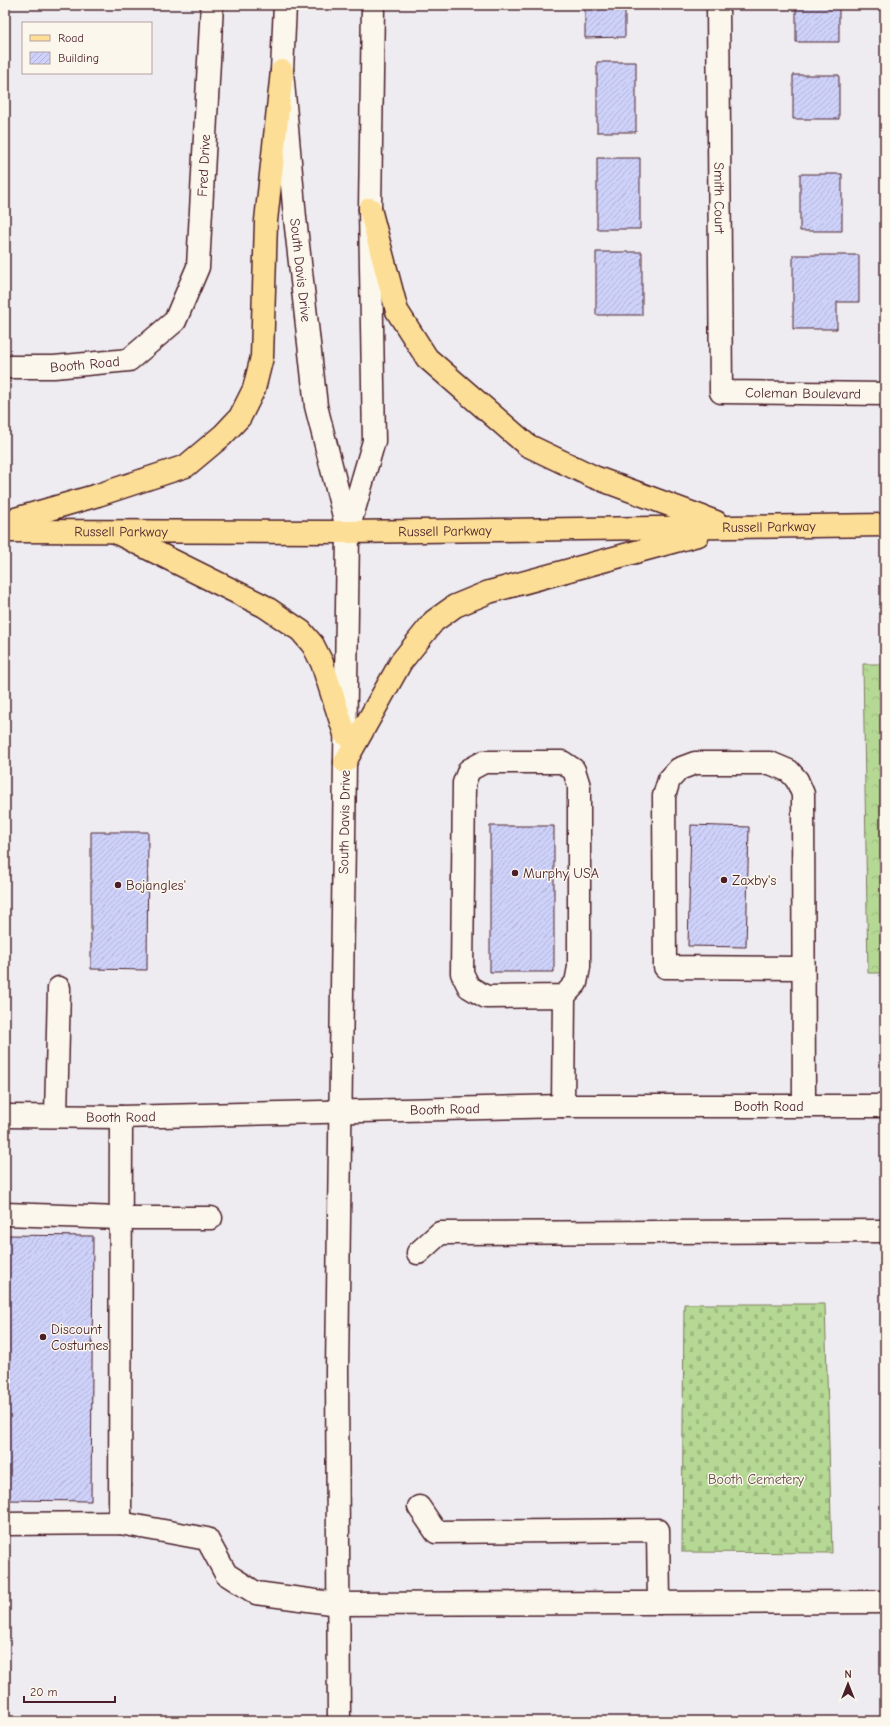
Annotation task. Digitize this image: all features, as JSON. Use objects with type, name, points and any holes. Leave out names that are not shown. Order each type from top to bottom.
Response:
[{"type":"main road","points":[[5,522],[98,495],[186,466],[223,435],[240,417],[254,388],[262,357],[266,221],[282,71]]},
{"type":"main road","points":[[370,209],[397,311],[427,358],[494,418],[527,445],[594,477],[728,526]]},
{"type":"main road","name":"Russell Parkway","points":[[5,531],[348,532],[885,525]]},
{"type":"main road","points":[[345,762],[401,662],[434,621],[456,606],[489,592],[728,526]]},
{"type":"main road","points":[[112,531],[264,606],[301,631],[313,646],[322,662],[345,734]]},
{"type":"street","name":"Fred Drive","points":[[175,321],[198,267],[212,5]]},
{"type":"street","name":"South Davis Drive","points":[[285,5],[282,71],[295,218],[316,406],[348,532]]},
{"type":"street","name":"South Davis Drive","points":[[339,1721],[337,1371],[348,532],[374,441],[370,209],[373,5]]},
{"type":"street","name":"Smith Court","points":[[718,5],[721,392]]},
{"type":"street","name":"Booth Road","points":[[5,368],[54,368],[129,360],[175,321]]},
{"type":"street","name":"Coleman Boulevard","points":[[721,392],[885,394]]},
{"type":"street","points":[[563,1106],[564,996],[576,983],[579,967],[579,786],[574,770],[562,762],[484,762],[469,770],[464,784],[462,973],[470,987],[486,997],[564,996]]},
{"type":"street","points":[[802,968],[665,967],[664,796],[669,780],[679,769],[696,763],[770,763],[789,771],[797,780],[802,794],[804,1105]]},
{"type":"street","points":[[56,1116],[59,988]]},
{"type":"street","name":"Booth Road","points":[[5,1116],[121,1117],[563,1106],[885,1106]]},
{"type":"street","points":[[120,1523],[121,1117]]},
{"type":"street","points":[[5,1214],[120,1218],[211,1218]]},
{"type":"street","points":[[418,1253],[440,1233],[885,1231]]},
{"type":"street","points":[[418,1507],[436,1532],[658,1530],[658,1603]]},
{"type":"street","points":[[5,1524],[120,1523],[207,1539],[226,1574],[256,1593],[338,1604],[885,1602]]},
{"type":"green space","points":[[863,664],[885,664],[885,973],[868,973]]},
{"type":"green space","name":"Booth Cemetery","points":[[684,1304],[825,1304],[832,1553],[682,1552]]},
{"type":"building","points":[[585,5],[625,5],[625,37],[585,38]]},
{"type":"building","points":[[796,5],[839,5],[839,42],[796,42]]},
{"type":"building","points":[[597,62],[636,62],[636,132],[597,132]]},
{"type":"building","points":[[793,75],[839,75],[839,119],[793,119]]},
{"type":"building","points":[[597,158],[640,158],[640,229],[597,229]]},
{"type":"building","points":[[800,174],[842,174],[842,231],[800,231]]},
{"type":"building","points":[[596,252],[642,252],[642,315],[596,315]]},
{"type":"building","points":[[793,255],[859,255],[859,302],[837,302],[837,329],[793,329]]},
{"type":"building","points":[[691,825],[749,827],[746,947],[688,946]]},
{"type":"building","points":[[490,826],[554,826],[554,972],[490,972]]},
{"type":"building","points":[[91,832],[148,832],[147,970],[91,969]]},
{"type":"building","points":[[5,1235],[93,1236],[91,1501],[5,1500]]},
{"type":"place","name":"Murphy USA","points":[[515,873]]},
{"type":"place","name":"Zaxby's","points":[[724,880]]},
{"type":"place","name":"Bojangles'","points":[[118,885]]},
{"type":"place","name":"Discount Costumes","points":[[43,1337]]}]
